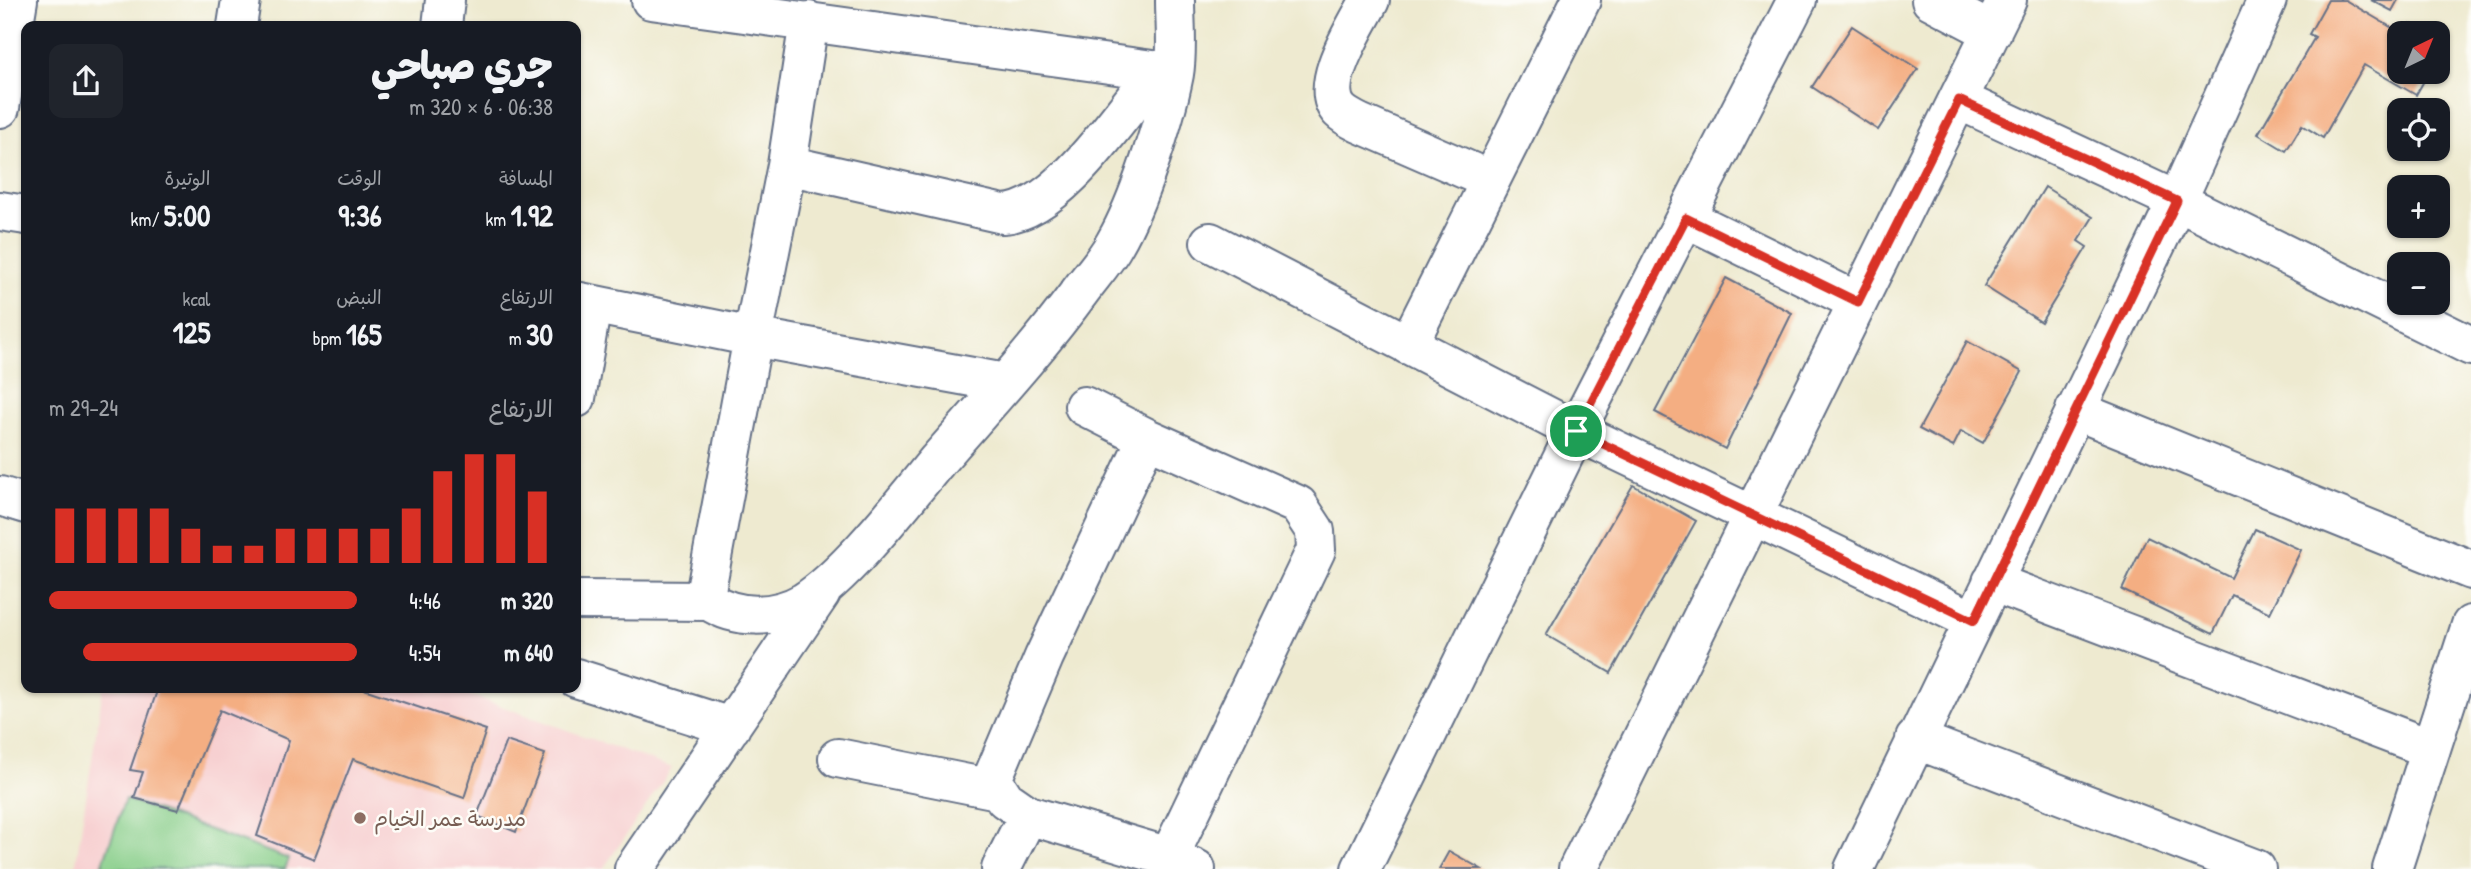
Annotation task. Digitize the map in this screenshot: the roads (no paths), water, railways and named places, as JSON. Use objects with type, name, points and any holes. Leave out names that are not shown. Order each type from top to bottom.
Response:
[{"type":"street","points":[[7,95],[19,0]]},
{"type":"street","points":[[238,21],[241,0]]},
{"type":"street","points":[[443,21],[445,0]]},
{"type":"street","points":[[651,0],[1165,71]]},
{"type":"street","points":[[634,869],[826,586],[1005,383],[1063,314],[1115,244],[1135,201],[1165,71],[1175,0]]},
{"type":"street","points":[[1370,0],[1335,68],[1331,93],[1339,110],[1359,123],[1490,180]]},
{"type":"street","points":[[1408,345],[1581,0]]},
{"type":"street","points":[[1361,869],[1576,431],[1797,0]]},
{"type":"street","points":[[1578,869],[2000,16],[1931,0]]},
{"type":"street","points":[[1854,869],[2177,201],[2267,0]]},
{"type":"street","points":[[709,601],[706,590],[787,165],[809,20]]},
{"type":"street","points":[[787,165],[1003,214],[1016,214],[1029,210],[1059,189],[1165,71]]},
{"type":"street","points":[[1959,100],[2177,201],[2471,346]]},
{"type":"street","points":[[0,211],[21,214]]},
{"type":"street","points":[[1686,218],[1858,302]]},
{"type":"street","points":[[1210,242],[1576,431],[1974,621]]},
{"type":"street","points":[[581,339],[584,303],[1005,383]]},
{"type":"street","points":[[838,758],[998,790],[1028,815],[1183,863],[1257,680],[1316,550],[1315,531],[1298,505],[1147,438],[1084,406]]},
{"type":"street","points":[[2075,410],[2471,570]]},
{"type":"street","points":[[998,790],[994,775],[996,765],[1147,438]]},
{"type":"street","points":[[0,496],[21,502]]},
{"type":"street","points":[[1992,582],[2431,749]]},
{"type":"street","points":[[581,600],[709,601],[722,610],[761,614],[782,611],[803,603],[826,586]]},
{"type":"street","points":[[2392,869],[2471,625]]},
{"type":"street","points":[[581,680],[731,727]]},
{"type":"street","points":[[1915,739],[2256,869]]},
{"type":"street","points":[[1001,869],[1028,815]]},
{"type":"place","name":"مدرسة عمر الخيام","points":[[360,818]]}]
